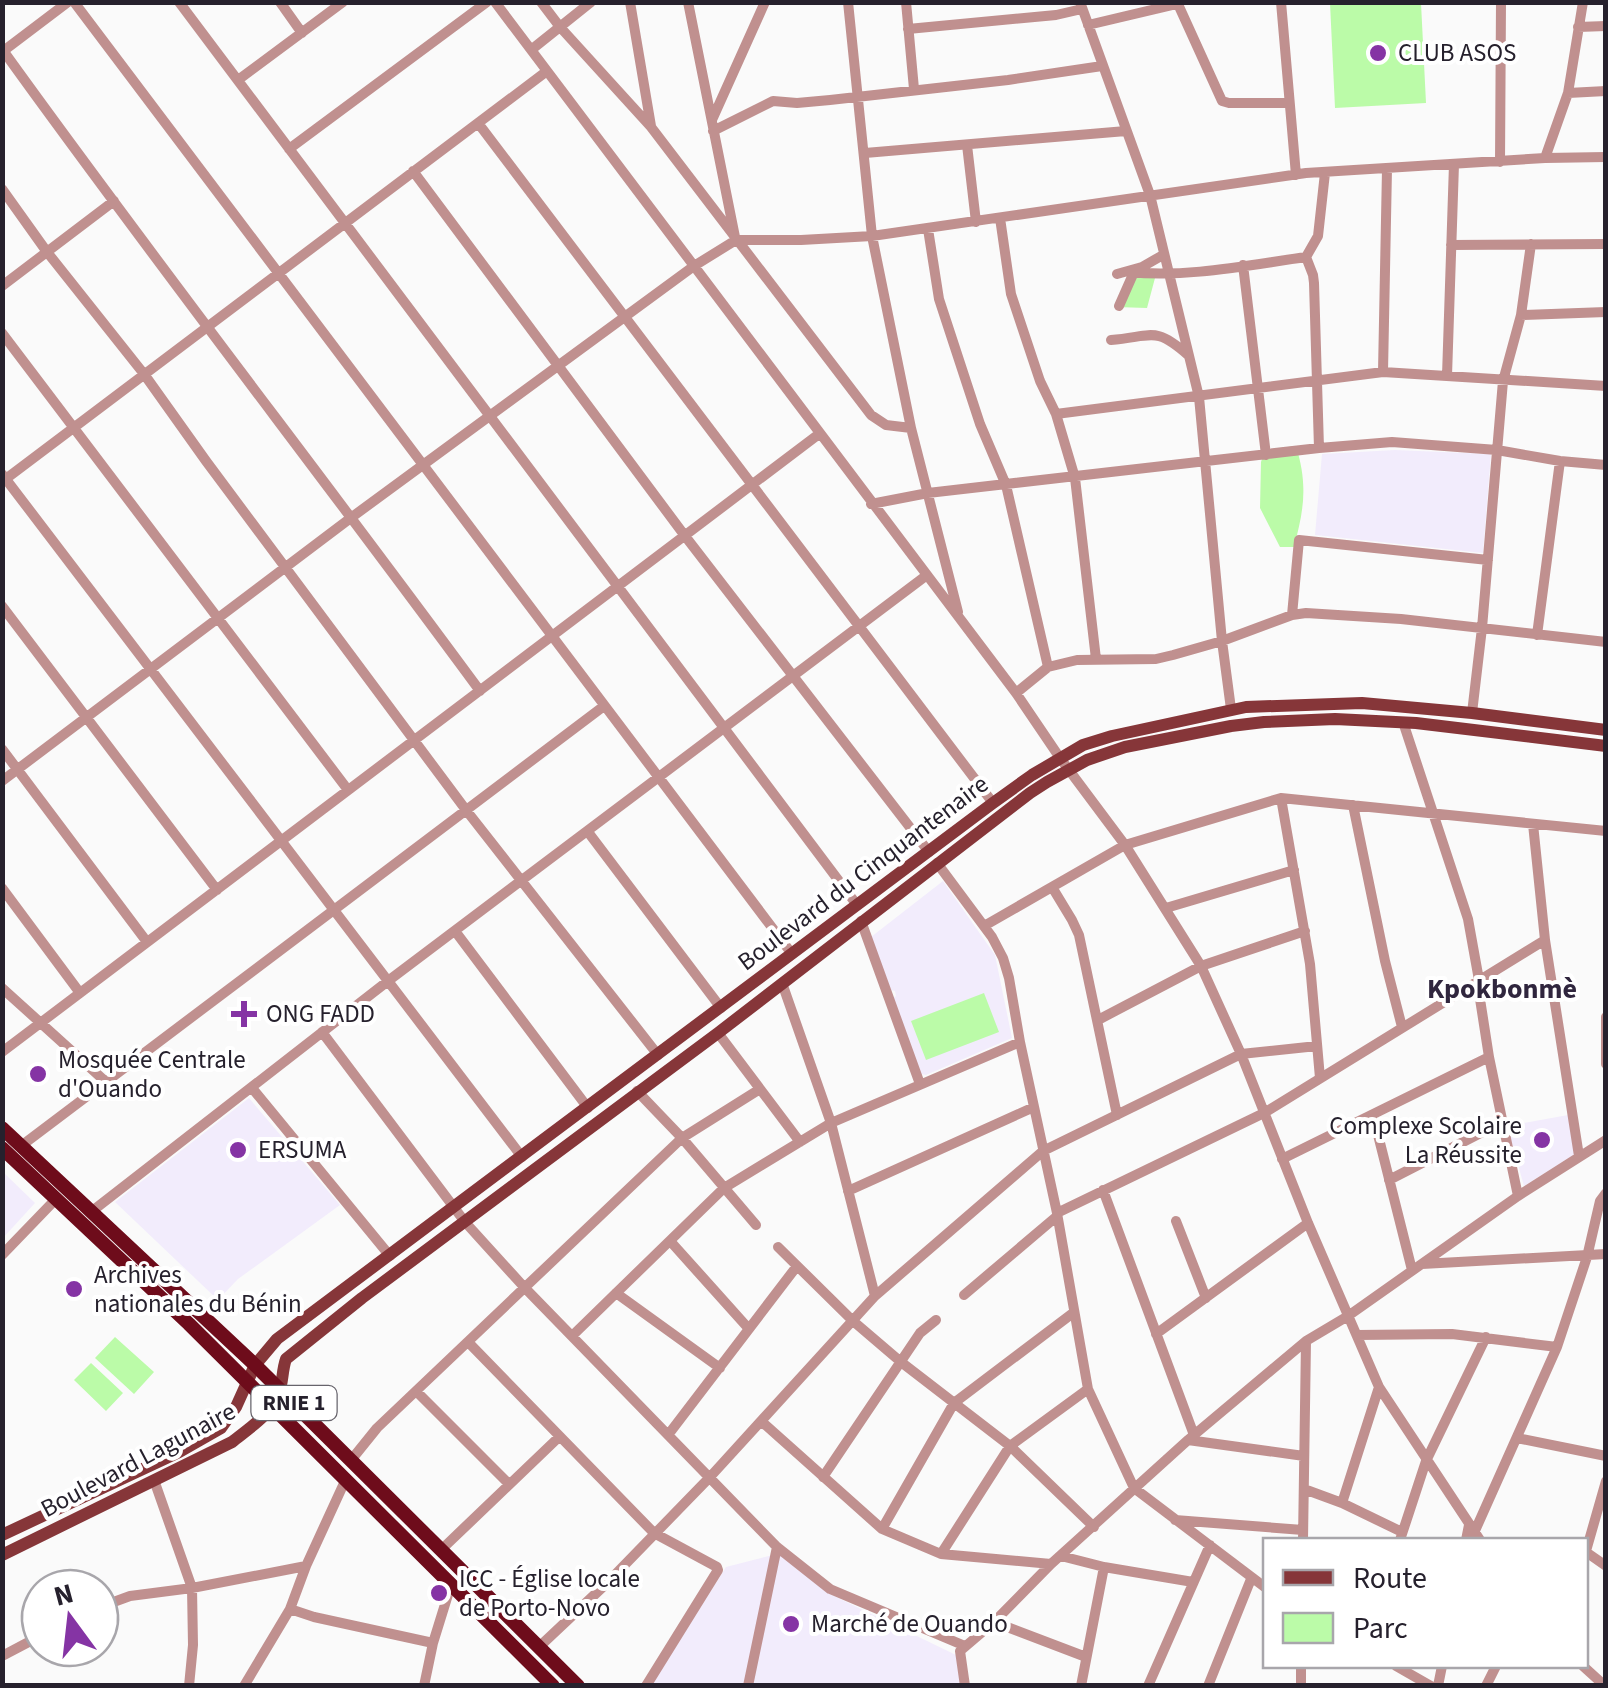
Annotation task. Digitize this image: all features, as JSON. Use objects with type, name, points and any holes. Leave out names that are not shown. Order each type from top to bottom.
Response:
[{"type":"highway","name":"RNIE 1","points":[[2,1128],[255,1365],[578,1686]]},
{"type":"highway","name":"RNIE 1","points":[[2,1148],[190,1324],[553,1686]]},
{"type":"main road","name":"Boulevard du Cinquantenaire","points":[[255,1365],[277,1339],[857,904],[1030,794],[1083,745],[1231,709],[1290,704],[1362,702],[1606,730]]},
{"type":"main road","name":"Boulevard du Cinquantenaire","points":[[280,1390],[286,1360],[362,1298],[782,983],[861,921],[993,803],[1064,764],[1125,747],[1231,726],[1334,719],[1403,722],[1606,746]]},
{"type":"main road","name":"Boulevard Lagunaire","points":[[2,1535],[179,1452],[221,1428],[236,1407],[255,1365]]},
{"type":"main road","name":"Boulevard Lagunaire","points":[[2,1554],[232,1442],[272,1406],[280,1390]]},
{"type":"street","points":[[480,691],[3,51],[71,2],[792,954]]},
{"type":"street","points":[[179,2],[857,904]]},
{"type":"street","points":[[280,2],[302,32]]},
{"type":"street","points":[[238,80],[343,2]]},
{"type":"street","points":[[289,149],[487,2]]},
{"type":"street","points":[[495,2],[1016,693],[1166,908],[1200,966],[1241,1054],[1308,1224],[1379,1387],[1472,1535]]},
{"type":"street","points":[[541,2],[652,128],[871,415],[886,425],[910,428]]},
{"type":"street","points":[[531,50],[591,2]]},
{"type":"street","points":[[630,2],[652,128]]},
{"type":"street","points":[[688,2],[736,240]]},
{"type":"street","points":[[713,126],[766,2]]},
{"type":"street","points":[[848,2],[872,236],[910,428],[960,618]]},
{"type":"street","points":[[906,2],[914,89]]},
{"type":"street","points":[[1280,2],[1296,174]]},
{"type":"street","points":[[1500,162],[1501,2]]},
{"type":"street","points":[[1545,158],[1568,93],[1583,2]]},
{"type":"street","points":[[1088,25],[1177,3],[1222,100],[1289,103]]},
{"type":"street","points":[[908,29],[1056,15],[1081,6],[1150,196],[1200,396],[1231,709]]},
{"type":"street","points":[[1578,28],[1606,26]]},
{"type":"street","points":[[713,126],[768,102],[797,104],[1102,66]]},
{"type":"street","points":[[522,1157],[4,478],[546,71]]},
{"type":"street","points":[[1568,93],[1606,91]]},
{"type":"street","points":[[478,123],[993,803]]},
{"type":"street","points":[[865,153],[1126,131]]},
{"type":"street","points":[[967,145],[976,222]]},
{"type":"street","points":[[2,781],[352,517],[694,266],[736,240],[872,236],[1296,174],[1606,157]]},
{"type":"street","points":[[1447,376],[1454,164]]},
{"type":"street","points":[[1383,372],[1387,169]]},
{"type":"street","points":[[413,171],[792,678],[984,926],[1003,958],[1088,1389],[1134,1488],[1263,1586]]},
{"type":"street","points":[[1306,257],[1318,236],[1325,172]]},
{"type":"street","points":[[2,189],[144,374],[466,810],[658,1055]]},
{"type":"street","points":[[2,286],[114,201]]},
{"type":"street","points":[[1000,218],[1011,294],[1040,381],[1056,414],[1074,478],[1096,659]]},
{"type":"street","points":[[928,229],[942,308],[980,424],[1006,485],[1048,667]]},
{"type":"street","points":[[1472,713],[1503,380],[1521,315],[1531,244]]},
{"type":"street","points":[[1451,245],[1606,244]]},
{"type":"street","points":[[1127,273],[1163,254]]},
{"type":"street","points":[[1127,273],[1168,274],[1306,257]]},
{"type":"street","points":[[1306,257],[1313,275],[1319,448]]},
{"type":"street","points":[[1243,265],[1266,454]]},
{"type":"street","points":[[1120,306],[1127,273]]},
{"type":"street","points":[[1521,315],[1606,312]]},
{"type":"street","points":[[2,333],[348,790]]},
{"type":"street","points":[[1111,340],[1160,335],[1189,356]]},
{"type":"street","points":[[1056,414],[1383,372],[1606,386]]},
{"type":"street","points":[[2,1052],[819,434]]},
{"type":"street","points":[[872,504],[928,494],[1392,442],[1496,450],[1606,465]]},
{"type":"street","points":[[1537,635],[1560,461]]},
{"type":"street","points":[[1292,616],[1299,540],[1488,560]]},
{"type":"street","points":[[92,1212],[388,981],[927,575]]},
{"type":"street","points":[[2,606],[217,890]]},
{"type":"street","points":[[1016,693],[1048,667],[1077,660],[1156,658],[1306,613],[1606,642]]},
{"type":"street","points":[[21,1146],[604,706]]},
{"type":"street","points":[[1403,722],[1465,908],[1489,1058],[1518,1196]]},
{"type":"street","points":[[2,749],[147,942]]},
{"type":"street","points":[[984,926],[1125,845],[1281,798],[1606,831]]},
{"type":"street","points":[[1281,798],[1310,964],[1320,1078]]},
{"type":"street","points":[[1353,805],[1402,1027]]},
{"type":"street","points":[[1533,824],[1544,940],[1580,1156]]},
{"type":"street","points":[[588,832],[722,1008]]},
{"type":"street","points":[[1166,908],[1294,870]]},
{"type":"street","points":[[1052,887],[1079,935],[1116,1115]]},
{"type":"street","points":[[2,888],[80,993]]},
{"type":"street","points":[[861,921],[920,1084]]},
{"type":"street","points":[[455,930],[588,1108]]},
{"type":"street","points":[[1098,1020],[1200,966],[1305,931]]},
{"type":"street","points":[[964,1295],[1056,1215],[1264,1113],[1544,940]]},
{"type":"street","points":[[782,983],[831,1122],[875,1296]]},
{"type":"street","points":[[2,988],[106,1082]]},
{"type":"street","points":[[1606,1018],[1606,1064]]},
{"type":"street","points":[[322,1032],[465,1222],[524,1288],[778,1547],[830,1589],[964,1646]]},
{"type":"street","points":[[718,1032],[800,1142]]},
{"type":"street","points":[[572,1336],[724,1188],[831,1122],[1020,1042]]},
{"type":"street","points":[[539,1648],[710,1478],[875,1296],[1043,1151],[1241,1054],[1316,1046]]},
{"type":"street","points":[[1282,1158],[1489,1058]]},
{"type":"street","points":[[252,1088],[390,1256]]},
{"type":"street","points":[[352,1459],[377,1428],[682,1138],[760,1089]]},
{"type":"street","points":[[637,1091],[756,1225]]},
{"type":"street","points":[[848,1191],[1034,1107]]},
{"type":"street","points":[[1373,1114],[1416,1267]]},
{"type":"street","points":[[1390,1180],[1502,1122]]},
{"type":"street","points":[[965,1686],[960,1651],[964,1646],[1191,1438],[1306,1341],[1606,1140]]},
{"type":"street","points":[[1103,1190],[1191,1438]]},
{"type":"street","points":[[1472,1535],[1557,1347],[1606,1192]]},
{"type":"street","points":[[2,1255],[55,1200]]},
{"type":"street","points":[[1176,1221],[1206,1298]]},
{"type":"street","points":[[1156,1334],[1308,1224]]},
{"type":"street","points":[[671,1242],[749,1329]]},
{"type":"street","points":[[778,1247],[853,1321],[1010,1446],[1094,1527]]},
{"type":"street","points":[[1416,1267],[1606,1254]]},
{"type":"street","points":[[668,1435],[797,1266]]},
{"type":"street","points":[[616,1293],[720,1368]]},
{"type":"street","points":[[882,1529],[954,1402],[1074,1313]]},
{"type":"street","points":[[824,1477],[920,1333],[936,1320]]},
{"type":"street","points":[[1356,1334],[1486,1337],[1557,1347]]},
{"type":"street","points":[[1304,1489],[1342,1502],[1401,1536],[1426,1461],[1486,1337]]},
{"type":"street","points":[[1175,1520],[1303,1535],[1306,1341]]},
{"type":"street","points":[[469,1342],[654,1533],[715,1564],[718,1570],[646,1686]]},
{"type":"street","points":[[1342,1502],[1379,1387]]},
{"type":"street","points":[[941,1554],[1010,1446],[1088,1389]]},
{"type":"street","points":[[417,1392],[509,1484]]},
{"type":"street","points":[[761,1421],[882,1529],[941,1554],[1056,1560],[1193,1582]]},
{"type":"street","points":[[442,1549],[559,1437]]},
{"type":"street","points":[[1191,1438],[1304,1456]]},
{"type":"street","points":[[1517,1438],[1606,1456]]},
{"type":"street","points":[[154,1480],[192,1588],[189,1686]]},
{"type":"street","points":[[244,1686],[290,1609],[345,1481]]},
{"type":"street","points":[[1588,1544],[1606,1481]]},
{"type":"street","points":[[1148,1686],[1210,1545]]},
{"type":"street","points":[[748,1686],[778,1547]]},
{"type":"street","points":[[120,1600],[306,1566]]},
{"type":"street","points":[[1081,1686],[1104,1567]]},
{"type":"street","points":[[1208,1686],[1251,1578]]},
{"type":"street","points":[[424,1686],[451,1584]]},
{"type":"street","points":[[290,1609],[433,1643]]},
{"type":"street","points":[[994,1622],[1086,1656]]},
{"type":"street","points":[[1400,1668],[1434,1686]]},
{"type":"street","points":[[1585,1668],[1606,1686]]},
{"type":"street","points":[[1213,1673],[1216,1686]]},
{"type":"shaded area","points":[[1395,450],[1491,454],[1483,553],[1315,535],[1322,454]]},
{"type":"shaded area","points":[[943,881],[995,955],[1012,1038],[926,1075],[921,1074],[893,998],[895,991],[891,990],[871,937]]},
{"type":"shaded area","name":"ERSUMA","points":[[249,1098],[340,1205],[238,1279],[218,1300],[115,1202]]},
{"type":"shaded area","name":"Complexe Scolaire La Réussite","points":[[1568,1115],[1575,1154],[1524,1186],[1507,1126]]},
{"type":"shaded area","points":[[2,1171],[35,1203],[3,1238],[2,1238]]},
{"type":"shaded area","name":"Marché de Ouando","points":[[780,1553],[828,1593],[956,1655],[961,1686],[651,1686],[726,1567]]},
{"type":"green space","name":"CLUB ASOS","points":[[1330,3],[1421,3],[1426,103],[1335,108]]},
{"type":"green space","points":[[1131,273],[1155,278],[1147,308],[1116,307]]},
{"type":"green space","points":[[1296,446],[1302,473],[1302,509],[1294,547],[1280,547],[1260,508],[1261,462],[1265,450]]},
{"type":"green space","points":[[984,993],[999,1032],[926,1060],[911,1021]]},
{"type":"green space","points":[[115,1337],[154,1372],[134,1394],[95,1358]]},
{"type":"green space","points":[[91,1363],[123,1393],[106,1411],[74,1380]]},
{"type":"place","name":"CLUB ASOS","points":[[1378,53]]},
{"type":"place","name":"ONG FADD","points":[[244,1014]]},
{"type":"place","name":"Mosquée Centrale d'Ouando","points":[[38,1074]]},
{"type":"place","name":"Complexe Scolaire La Réussite","points":[[1542,1140]]},
{"type":"place","name":"ERSUMA","points":[[238,1150]]},
{"type":"place","name":"Archives nationales du Bénin","points":[[74,1289]]},
{"type":"place","name":"ICC - Église locale de Porto-Novo","points":[[439,1593]]},
{"type":"place","name":"Marché de Ouando","points":[[791,1624]]},
{"type":"district","name":"Kpokbonmè","points":[[1502,989]]}]
